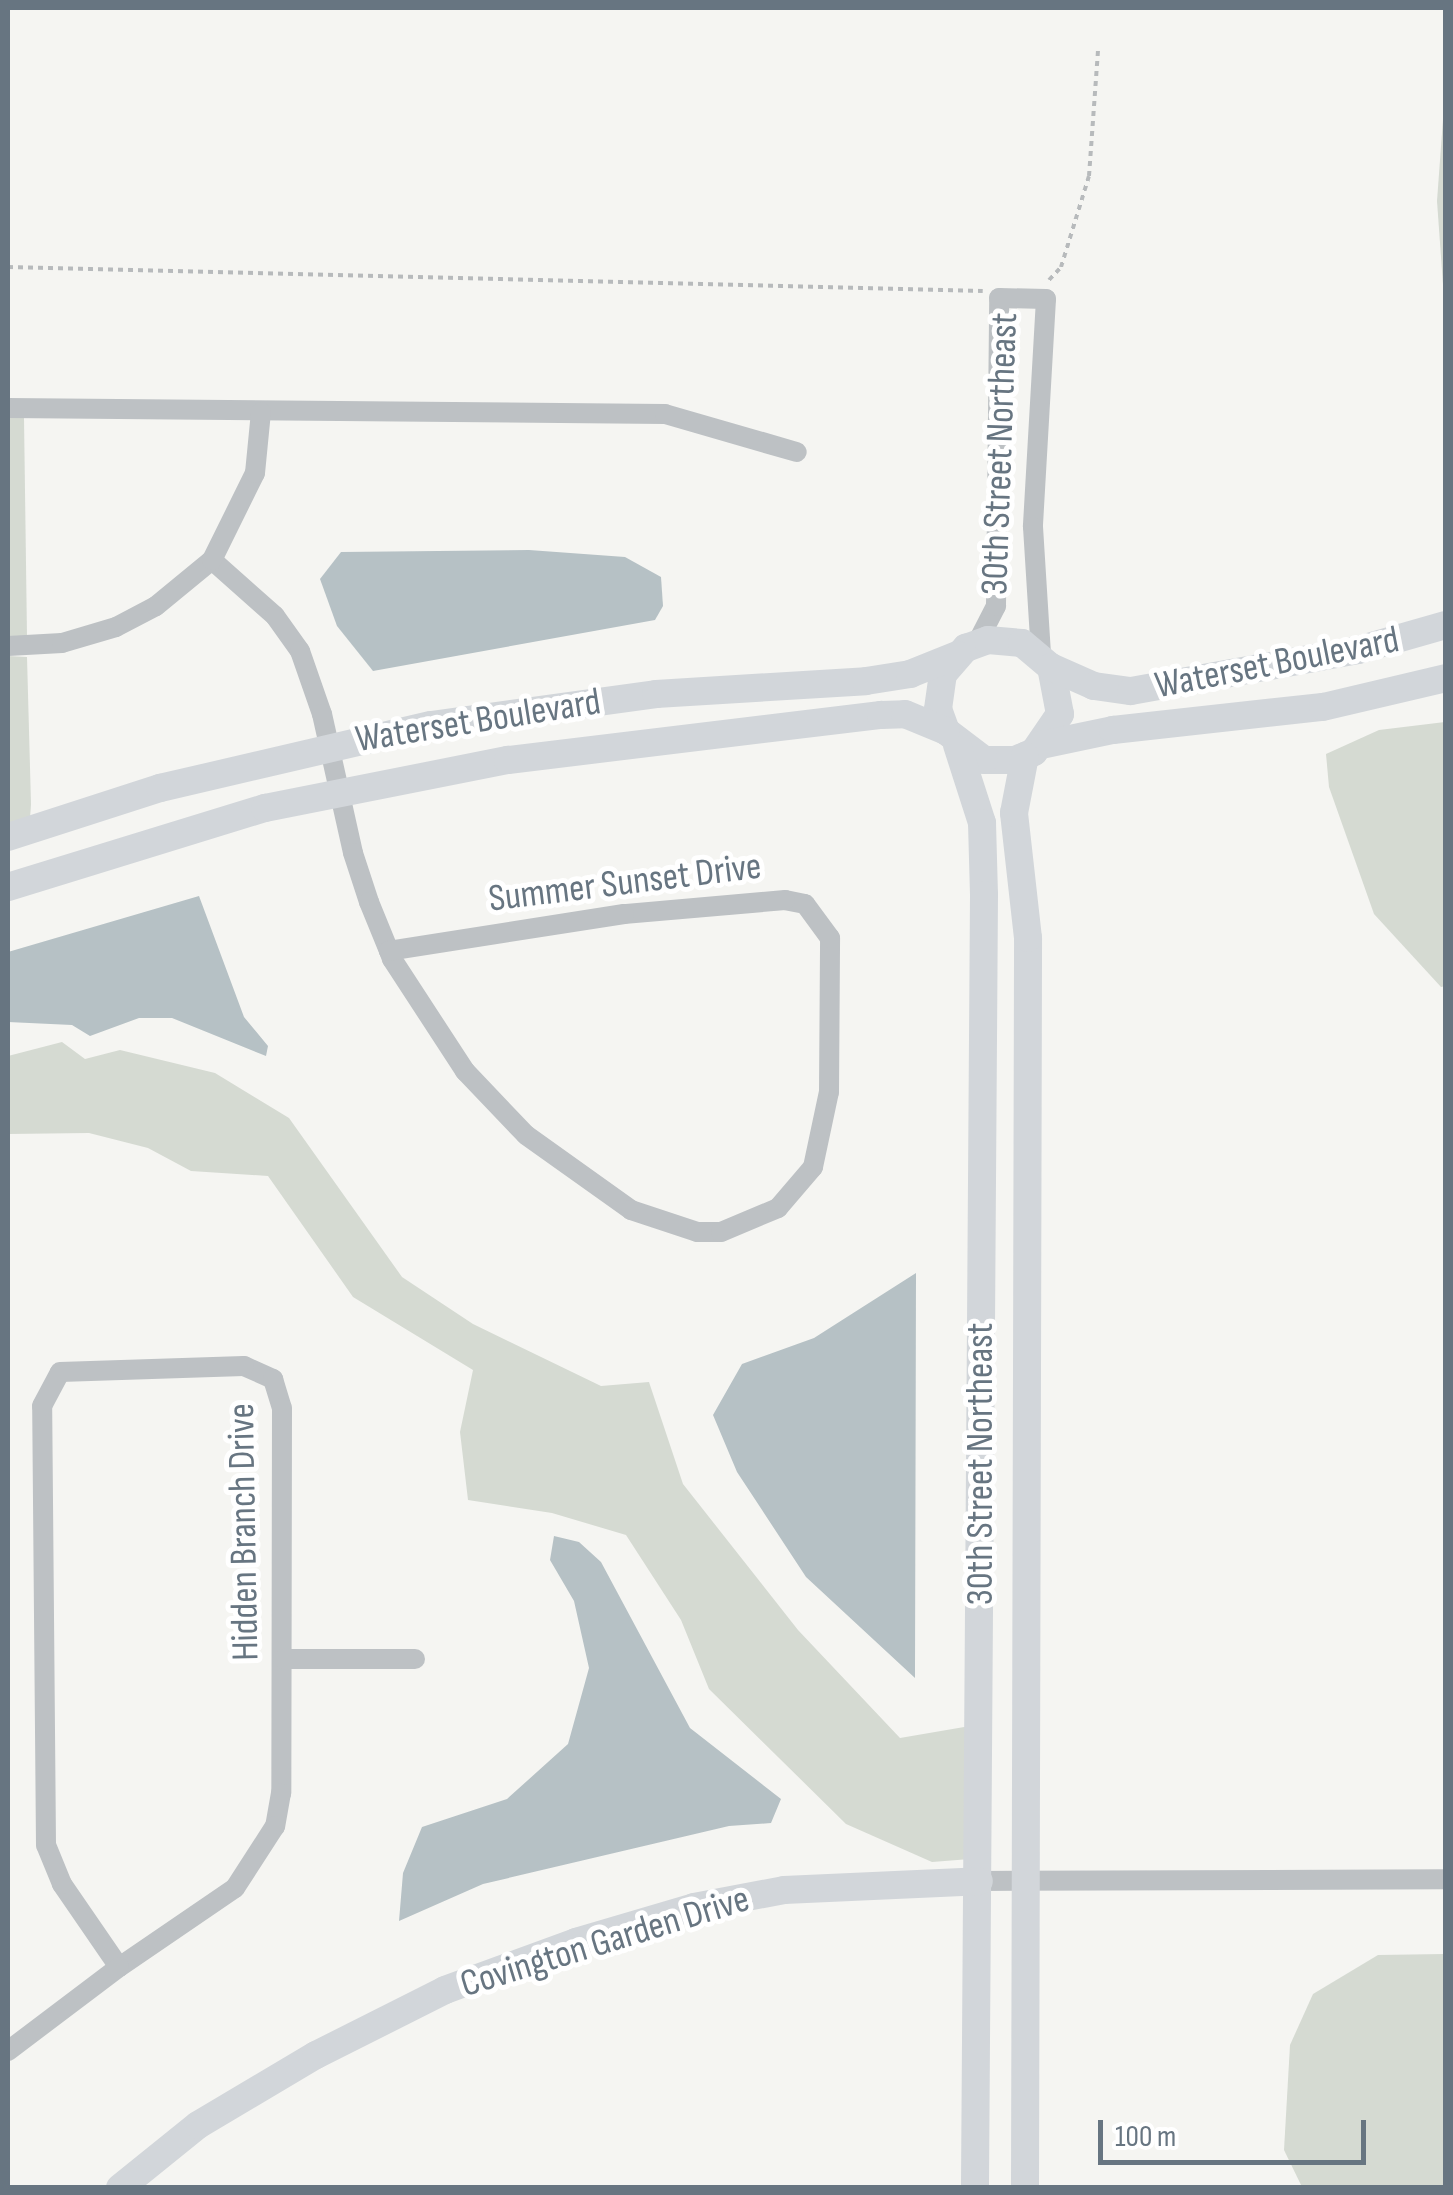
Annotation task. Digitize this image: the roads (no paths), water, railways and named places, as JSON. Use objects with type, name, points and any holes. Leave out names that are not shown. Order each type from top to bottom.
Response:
[{"type":"street","name":"30th Street Northeast","points":[[967,649],[996,606],[999,298],[1046,299],[1034,526],[1046,661]]},
{"type":"street","points":[[8,408],[665,414],[797,452]]},
{"type":"street","points":[[8,646],[103,632],[156,606],[212,560],[255,473],[261,412]]},
{"type":"street","name":"Summer Sunset Drive","points":[[212,560],[275,616],[300,651],[330,746],[358,869],[389,951],[427,1021],[464,1071],[526,1135],[631,1210],[672,1228],[721,1232],[778,1208],[813,1167],[829,1092],[830,938],[805,904],[785,900],[624,914],[389,951]]},
{"type":"street","name":"Waterset Boulevard","points":[[1046,661],[1094,686],[1131,690],[1358,650],[1446,625]]},
{"type":"street","points":[[1011,640],[1046,661],[1060,714],[1033,751],[984,760],[951,738],[937,697],[967,649],[1011,640]]},
{"type":"street","name":"Waterset Boulevard","points":[[8,838],[160,788],[330,746],[592,701],[866,681],[910,674],[967,649]]},
{"type":"street","name":"Waterset Boulevard","points":[[1033,751],[1112,730],[1322,707],[1446,678]]},
{"type":"street","name":"Waterset Boulevard","points":[[8,887],[170,834],[340,792],[508,760],[882,715],[905,714],[951,738]]},
{"type":"street","name":"30th Street Northeast","points":[[951,738],[982,823],[984,895],[975,2188]]},
{"type":"street","name":"30th Street Northeast","points":[[1025,2188],[1029,1882],[1028,938],[1014,813],[1033,751]]},
{"type":"street","name":"Hidden Branch Drive","points":[[8,2051],[119,1967],[208,1911],[261,1857],[281,1793],[282,1408],[273,1379],[244,1366],[60,1372],[42,1406],[46,1844],[62,1884],[119,1967]]},
{"type":"street","points":[[283,1658],[415,1659]]},
{"type":"street","name":"Covington Garden Drive","points":[[120,2188],[198,2125],[316,2055],[445,1990],[576,1942],[694,1907],[784,1890],[979,1882],[1446,1879]]}]
